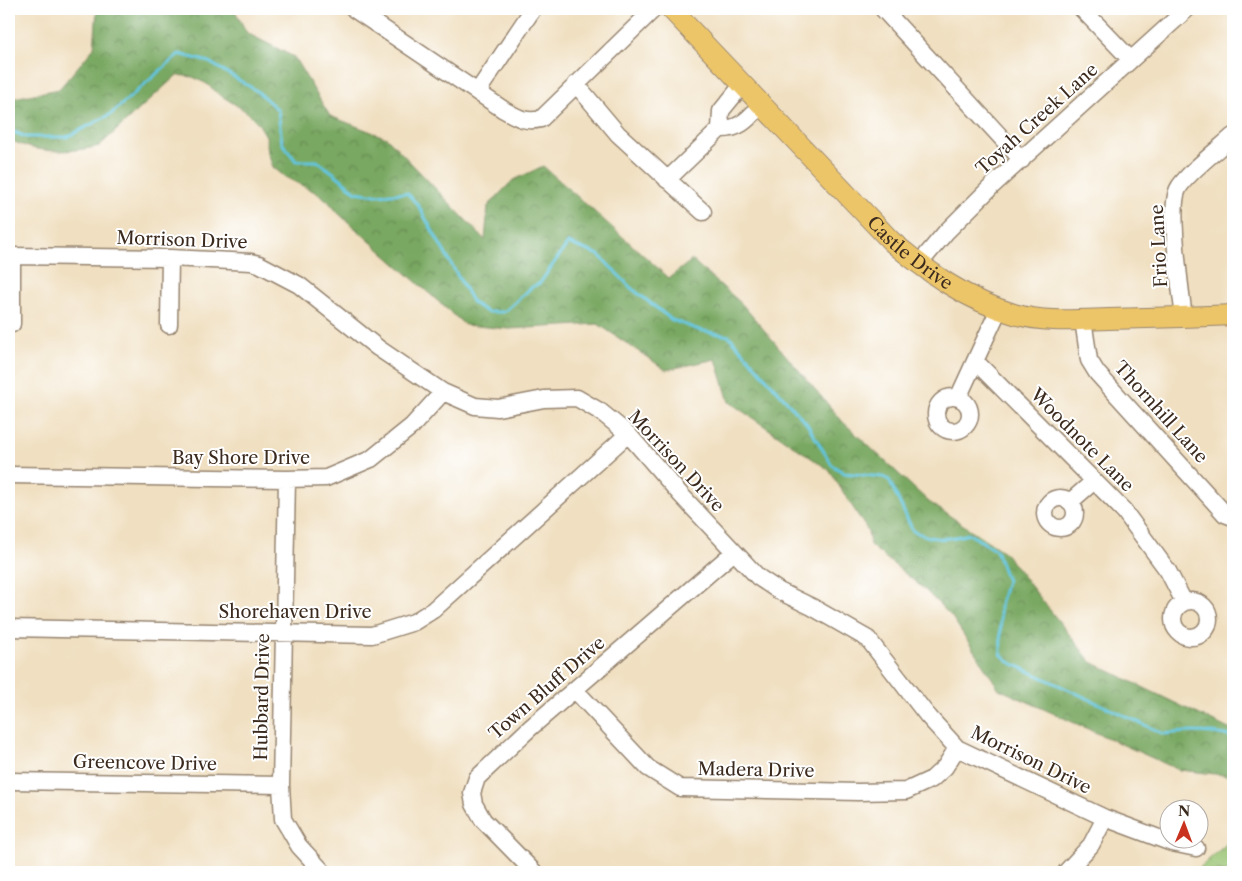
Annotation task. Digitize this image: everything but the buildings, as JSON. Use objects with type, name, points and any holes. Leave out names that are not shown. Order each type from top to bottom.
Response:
[{"type":"main road","name":"Castle Drive","points":[[671,9],[891,241],[948,285],[999,309],[1041,320],[1184,318],[1233,315]]},
{"type":"street","points":[[354,9],[522,120],[531,121],[541,119],[654,9]]},
{"type":"street","points":[[478,91],[533,9]]},
{"type":"street","points":[[883,9],[1022,160]]},
{"type":"street","points":[[1082,9],[1131,60]]},
{"type":"street","name":"Toyah Creek Lane","points":[[919,264],[946,232],[992,186],[1187,9]]},
{"type":"street","points":[[576,84],[618,134],[703,212]]},
{"type":"street","points":[[667,180],[720,129],[721,111],[743,84]]},
{"type":"street","points":[[720,129],[731,130],[745,122],[762,104]]},
{"type":"street","name":"Frio Lane","points":[[1184,318],[1174,216],[1178,188],[1233,136]]},
{"type":"street","points":[[10,256],[12,324]]},
{"type":"street","name":"Morrison Drive","points":[[10,256],[170,258],[251,262],[299,285],[378,348],[443,392],[475,406],[498,408],[544,399],[577,398],[601,412],[628,434],[681,495],[758,577],[779,591],[812,606],[868,639],[927,715],[957,748],[1105,818],[1160,839]]},
{"type":"street","points":[[170,258],[170,325]]},
{"type":"street","points":[[958,398],[999,309]]},
{"type":"street","name":"Thornhill Lane","points":[[1084,320],[1089,360],[1097,373],[1225,514],[1233,517]]},
{"type":"street","name":"Woodnote Lane","points":[[976,362],[1124,511],[1168,571],[1184,602]]},
{"type":"street","name":"Bay Shore Drive","points":[[9,475],[326,478],[370,459],[412,426],[443,392]]},
{"type":"street","name":"Shorehaven Drive","points":[[9,628],[372,635],[414,622],[433,610],[628,434]]},
{"type":"street","name":"Hubbard Drive","points":[[287,479],[281,785],[283,819],[299,846],[323,872]]},
{"type":"street","points":[[1070,502],[1094,481]]},
{"type":"street","name":"Town Bluff Drive","points":[[534,872],[484,820],[474,804],[472,793],[477,778],[530,728],[734,552]]},
{"type":"street","name":"Madera Drive","points":[[575,690],[648,768],[680,788],[858,792],[906,791],[932,780],[945,767],[957,748]]},
{"type":"street","name":"Greencove Drive","points":[[9,781],[281,785]]},
{"type":"street","points":[[1066,872],[1091,845],[1105,818]]},
{"type":"green space","points":[[97,9],[234,9],[247,33],[294,57],[330,116],[387,138],[485,240],[488,206],[512,181],[543,166],[669,278],[692,260],[741,303],[843,422],[929,502],[1004,552],[1091,662],[1233,731],[1233,776],[1179,770],[999,689],[952,617],[924,589],[870,545],[868,531],[829,470],[729,402],[716,359],[666,370],[598,324],[509,329],[465,325],[339,214],[328,201],[315,192],[285,177],[273,167],[268,153],[266,136],[258,123],[247,112],[220,95],[207,84],[193,77],[177,75],[99,146],[53,151],[19,144],[9,139],[9,99],[59,89],[94,48]]},
{"type":"green space","points":[[1233,838],[1233,872],[1195,872]]},
{"type":"waterway","points":[[9,130],[26,137],[67,137],[111,114],[179,54],[209,62],[257,91],[278,110],[282,143],[296,161],[317,161],[356,192],[376,195],[407,193],[418,205],[473,303],[487,312],[504,312],[532,287],[540,283],[568,243],[599,255],[631,288],[672,320],[699,330],[729,336],[807,424],[832,465],[844,473],[883,477],[889,480],[913,531],[934,538],[969,534],[996,550],[1007,581],[1000,605],[1001,654],[1009,662],[1164,734],[1199,732],[1233,737]]}]
